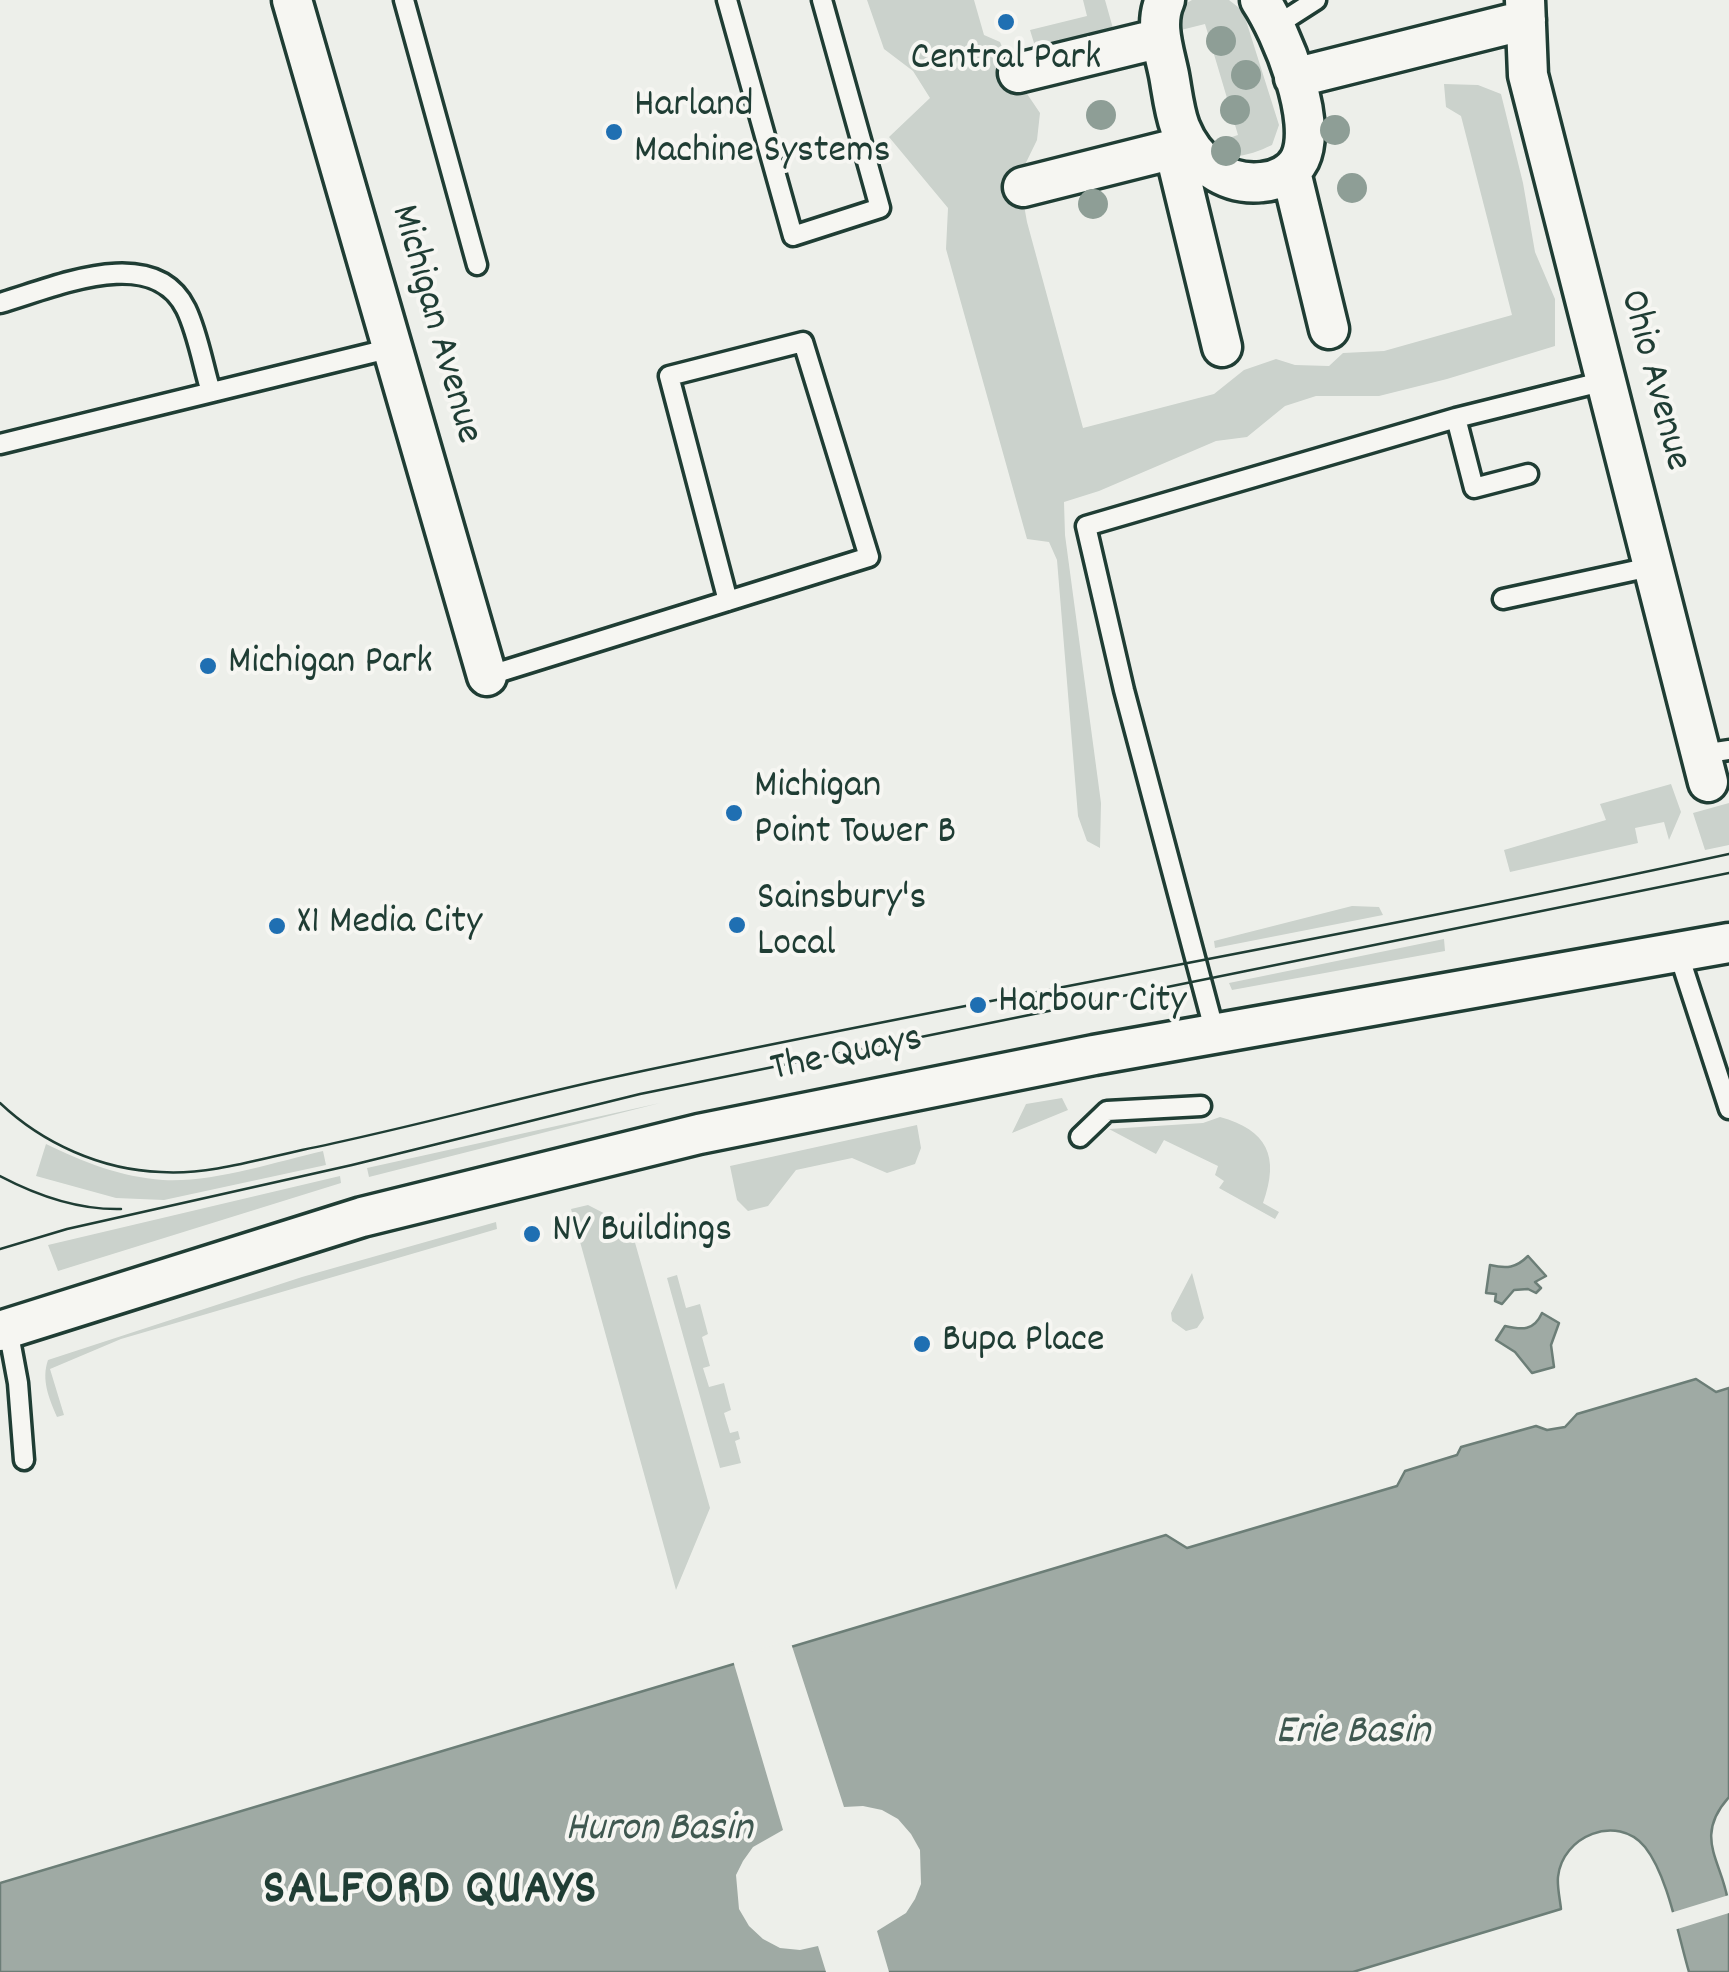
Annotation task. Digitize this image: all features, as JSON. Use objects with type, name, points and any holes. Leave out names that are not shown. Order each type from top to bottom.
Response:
[{"type":"street","name":"Michigan Avenue","points":[[292,0],[487,676]]},
{"type":"street","points":[[1294,78],[1525,10]]},
{"type":"street","name":"Ohio Avenue","points":[[1525,10],[1528,75],[1605,381],[1713,762]]},
{"type":"street","points":[[1018,73],[1159,11],[1222,347]]},
{"type":"street","points":[[1181,144],[1228,181],[1265,182],[1291,172],[1302,156],[1304,110],[1267,13]]},
{"type":"street","points":[[1023,187],[1181,144]]},
{"type":"street","points":[[1291,172],[1328,329]]},
{"type":"street","name":"The Quays","points":[[4,1330],[362,1217],[660,1143],[946,1083],[1729,943]]},
{"type":"lane","points":[[404,0],[477,266]]},
{"type":"lane","points":[[727,0],[793,236],[880,208],[822,0]]},
{"type":"lane","points":[[1267,13],[1316,0]]},
{"type":"lane","points":[[0,303],[80,280],[120,273],[150,276],[168,284],[186,309],[211,392]]},
{"type":"lane","points":[[487,676],[728,601],[869,557],[803,342],[668,376],[728,601]]},
{"type":"lane","points":[[0,444],[392,348]]},
{"type":"lane","points":[[1214,1033],[1124,690],[1086,526],[1456,418],[1605,381]]},
{"type":"lane","points":[[1456,418],[1474,488],[1528,474]]},
{"type":"lane","points":[[1503,600],[1655,566]]},
{"type":"lane","points":[[1678,952],[1729,1109]]},
{"type":"lane","points":[[1080,1137],[1108,1111],[1201,1106]]},
{"type":"lane","points":[[4,1330],[18,1383],[24,1460]]},
{"type":"shaded area","points":[[867,0],[974,0],[984,35],[1000,42],[1013,73],[1040,113],[1037,140],[1019,177],[1027,222],[1083,428],[1214,394],[1244,370],[1276,359],[1295,365],[1329,366],[1343,353],[1384,351],[1512,315],[1461,116],[1446,107],[1444,84],[1478,85],[1501,94],[1535,252],[1555,299],[1555,346],[1379,396],[1316,396],[1285,406],[1247,437],[1216,441],[1064,502],[1065,535],[1101,803],[1100,848],[1087,841],[1078,816],[1057,560],[1049,542],[1027,539],[946,249],[948,208],[889,137],[930,98],[913,71],[884,49]]},
{"type":"shaded area","points":[[1083,0],[1105,0],[1114,32],[1038,56],[1030,30],[1087,16]]},
{"type":"shaded area","points":[[1192,0],[1229,0],[1243,11],[1279,125],[1272,145],[1230,156],[1207,145],[1238,135],[1205,24],[1173,32],[1183,5]]},
{"type":"shaded area","points":[[1671,784],[1681,812],[1669,840],[1664,822],[1635,828],[1638,843],[1510,872],[1504,850],[1606,820],[1600,804]]},
{"type":"shaded area","points":[[1729,803],[1729,845],[1705,850],[1693,813]]},
{"type":"shaded area","points":[[1352,906],[1379,907],[1383,915],[1215,948],[1214,941]]},
{"type":"shaded area","points":[[1444,939],[1445,951],[1232,990],[1229,983]]},
{"type":"shaded area","points":[[1062,1098],[1068,1110],[1012,1133],[1026,1104]]},
{"type":"shaded area","points":[[660,1103],[369,1177],[367,1168]]},
{"type":"shaded area","points":[[1220,1117],[1249,1129],[1266,1147],[1270,1172],[1263,1203],[1279,1212],[1275,1219],[1219,1188],[1224,1181],[1215,1175],[1218,1166],[1164,1140],[1156,1154],[1109,1129],[1203,1123]]},
{"type":"shaded area","points":[[917,1125],[921,1148],[915,1164],[887,1173],[852,1158],[796,1170],[768,1206],[748,1211],[737,1200],[730,1166]]},
{"type":"shaded area","points":[[46,1144],[103,1168],[163,1180],[223,1175],[323,1151],[326,1165],[164,1200],[116,1198],[36,1176]]},
{"type":"shaded area","points":[[340,1176],[341,1183],[58,1271],[48,1245]]},
{"type":"shaded area","points":[[588,1205],[621,1222],[634,1239],[710,1508],[676,1590],[571,1209]]},
{"type":"shaded area","points":[[496,1222],[497,1229],[121,1339],[50,1369],[64,1415],[57,1417],[46,1382],[48,1360],[302,1277]]},
{"type":"shaded area","points":[[1192,1273],[1204,1318],[1197,1328],[1186,1331],[1172,1321],[1171,1313]]},
{"type":"shaded area","points":[[677,1275],[686,1308],[700,1304],[708,1334],[702,1337],[710,1366],[703,1368],[709,1387],[724,1383],[731,1410],[724,1413],[730,1433],[738,1431],[740,1439],[735,1441],[741,1463],[720,1468],[667,1278]]},
{"type":"water","points":[[1528,1256],[1546,1276],[1535,1282],[1541,1288],[1536,1293],[1514,1290],[1502,1304],[1495,1301],[1496,1294],[1486,1293],[1490,1265],[1511,1266]]},
{"type":"water","points":[[1542,1313],[1559,1323],[1551,1345],[1554,1367],[1532,1373],[1515,1352],[1496,1340],[1505,1326],[1527,1328]]},
{"type":"water","name":"Erie Basin","points":[[1696,1379],[1716,1392],[1729,1388],[1729,1797],[1712,1826],[1711,1839],[1729,1908],[1729,1972],[1689,1972],[1653,1859],[1633,1837],[1606,1831],[1592,1834],[1569,1850],[1558,1881],[1561,1909],[1353,1972],[0,1972],[0,1883],[1166,1535],[1187,1548],[1397,1486],[1405,1471],[1457,1455],[1461,1447],[1536,1426],[1547,1430],[1565,1427],[1577,1414]]},
{"type":"pier","points":[[790,1640],[844,1807],[882,1810],[898,1819],[920,1850],[921,1884],[915,1899],[906,1913],[877,1931],[889,1972],[826,1972],[818,1946],[800,1950],[780,1948],[749,1926],[739,1909],[736,1875],[743,1861],[753,1847],[783,1830],[732,1657]]},
{"type":"pier","points":[[1729,1895],[1729,1913],[1671,1931],[1667,1914]]},
{"type":"tram line","points":[[0,1103],[34,1130],[95,1160],[161,1172],[214,1169],[624,1075],[1729,854]]},
{"type":"tram line","points":[[0,1249],[67,1229],[352,1165],[640,1094],[1729,873]]},
{"type":"tram line","points":[[0,1176],[59,1200],[121,1209]]},
{"type":"place","name":"Central Park","points":[[1006,22]]},
{"type":"place","name":"Harland Machine Systems","points":[[614,132]]},
{"type":"place","name":"Michigan Park","points":[[208,666]]},
{"type":"place","name":"Michigan Point Tower B","points":[[734,813]]},
{"type":"place","name":"Sainsbury's Local","points":[[737,925]]},
{"type":"place","name":"X1 Media City","points":[[277,926]]},
{"type":"place","name":"Harbour City","points":[[978,1005]]},
{"type":"place","name":"NV Buildings","points":[[532,1234]]},
{"type":"place","name":"Bupa Place","points":[[922,1344]]},
{"type":"district","name":"SALFORD QUAYS","points":[[431,1894]]},
{"type":"water label","name":"Huron Basin","points":[[659,1832]]}]
